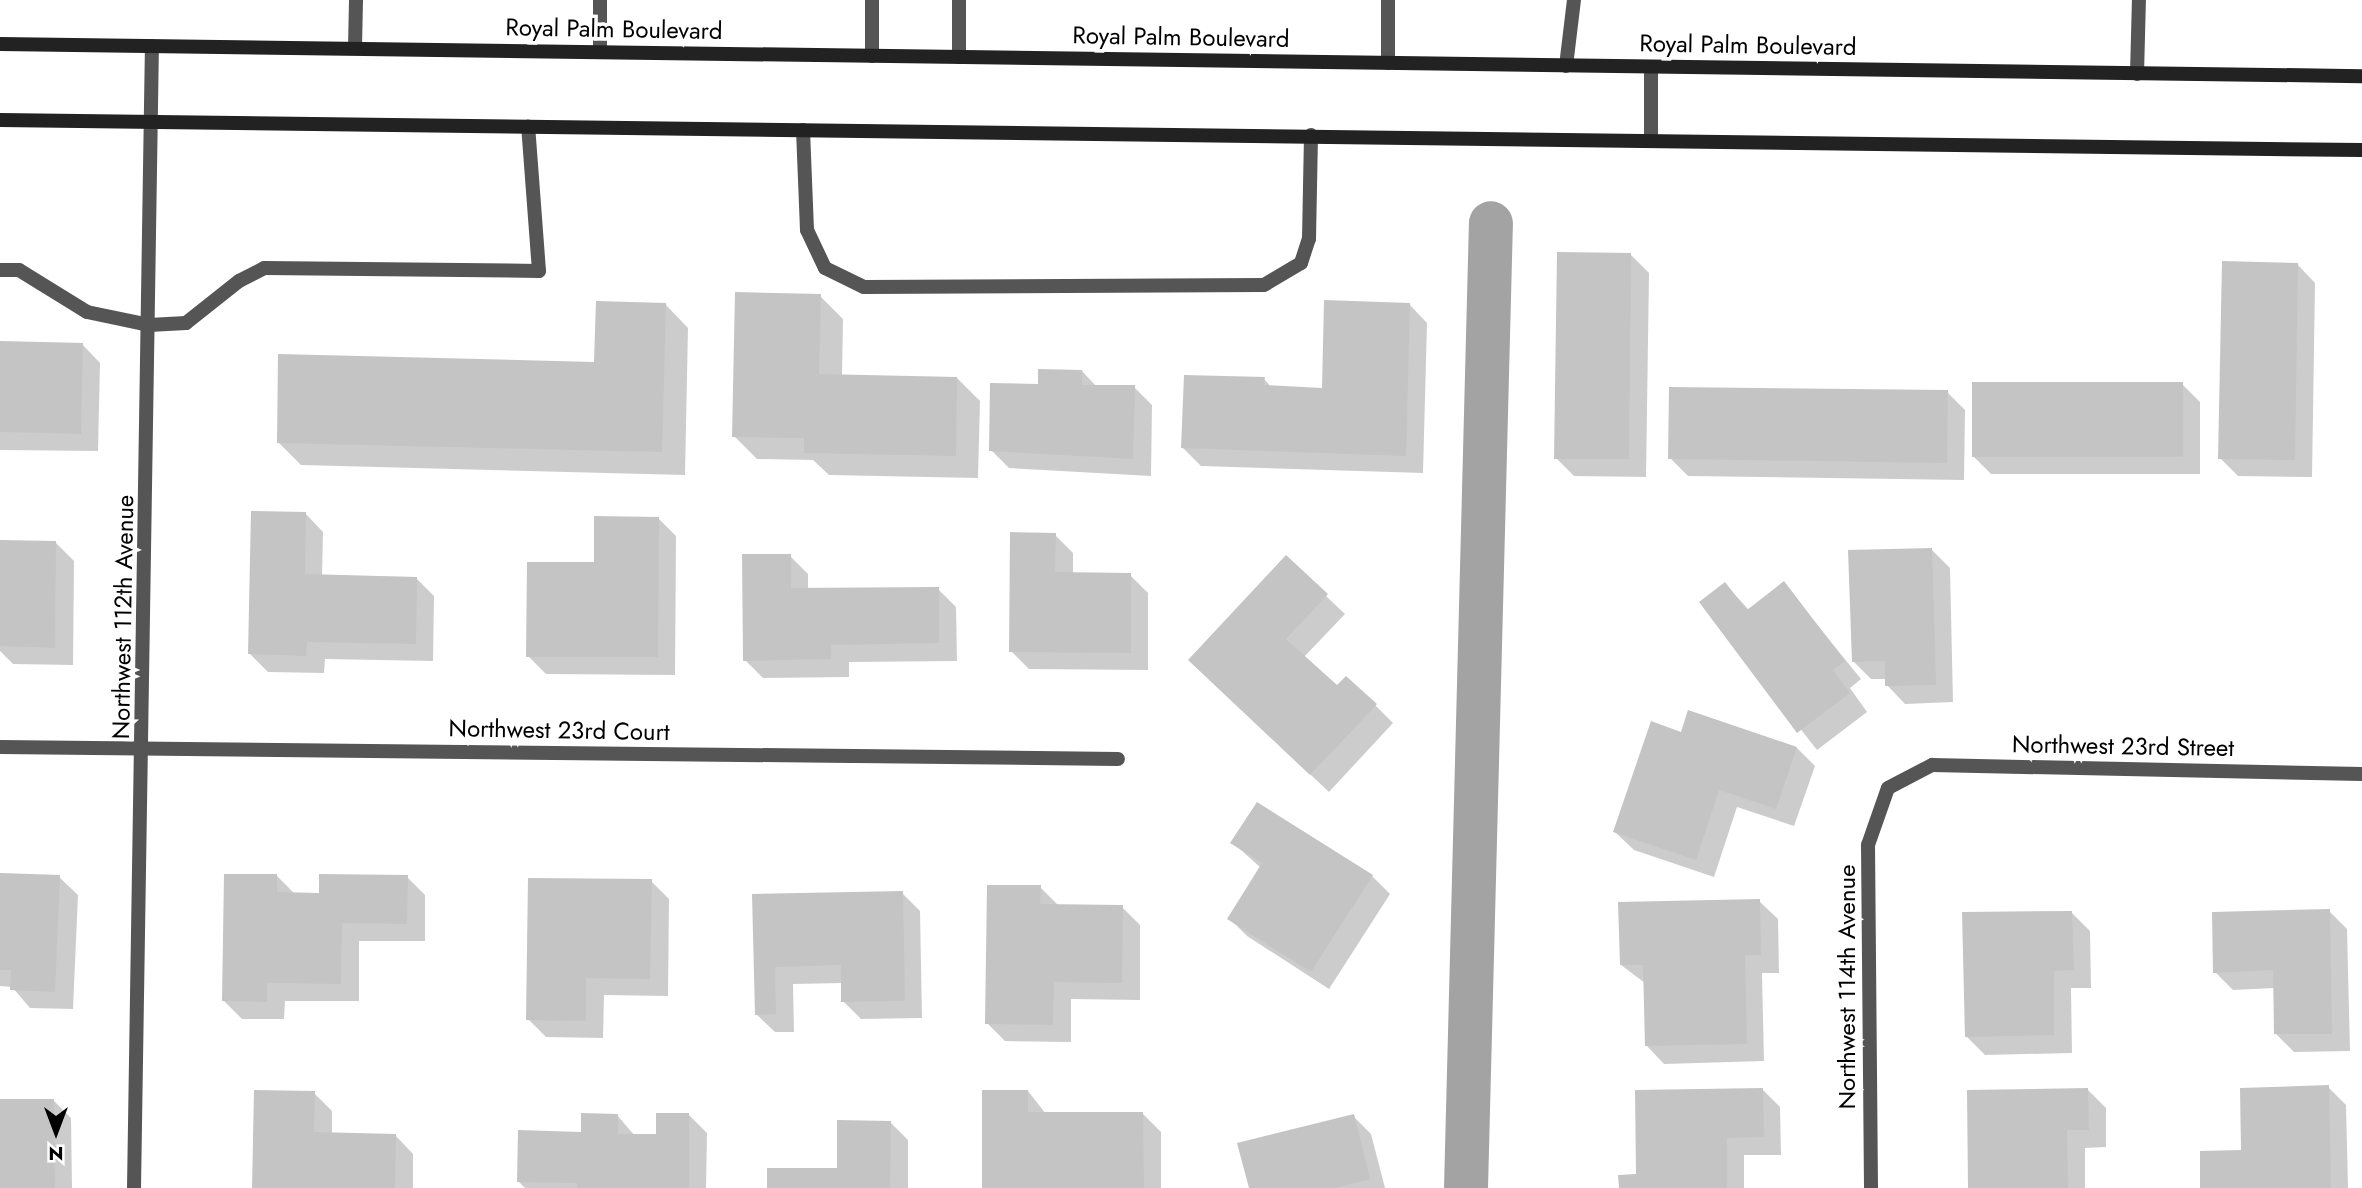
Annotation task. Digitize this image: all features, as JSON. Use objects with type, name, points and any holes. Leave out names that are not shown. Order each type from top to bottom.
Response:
[{"type":"main road","name":"Royal Palm Boulevard","points":[[0,44],[2362,76]]},
{"type":"main road","points":[[0,120],[2362,150]]},
{"type":"street","points":[[355,48],[356,0]]},
{"type":"street","points":[[600,0],[600,52]]},
{"type":"street","points":[[872,0],[872,56]]},
{"type":"street","points":[[959,0],[959,57]]},
{"type":"street","points":[[1388,0],[1388,63]]},
{"type":"street","points":[[1566,65],[1574,0]]},
{"type":"street","points":[[2137,74],[2139,0]]},
{"type":"street","name":"Northwest 112th Avenue","points":[[134,1188],[144,749],[152,46]]},
{"type":"street","points":[[1651,67],[1651,139]]},
{"type":"street","points":[[0,270],[19,270],[87,312],[149,326],[186,323],[239,281],[264,268],[539,271],[528,126]]},
{"type":"street","points":[[803,130],[807,230],[825,268],[864,287],[1264,285],[1301,263],[1309,239],[1311,135]]},
{"type":"street","name":"Northwest 23rd Court","points":[[0,747],[1118,759]]},
{"type":"street","name":"Northwest 23rd Street","points":[[1888,788],[1932,765],[2362,774]]},
{"type":"street","name":"Northwest 114th Avenue","points":[[1871,1188],[1868,845],[1888,788]]},
{"type":"building","points":[[1557,252],[1631,253],[1629,459],[1554,459]]},
{"type":"building","points":[[2222,261],[2298,263],[2295,460],[2218,459]]},
{"type":"building","points":[[735,292],[821,294],[819,374],[957,377],[956,456],[804,453],[804,438],[732,437]]},
{"type":"building","points":[[1324,300],[1410,303],[1406,456],[1181,448],[1184,375],[1265,377],[1264,385],[1322,388]]},
{"type":"building","points":[[596,301],[666,303],[662,452],[277,443],[278,354],[594,362]]},
{"type":"building","points":[[0,341],[83,343],[81,434],[0,432]]},
{"type":"building","points":[[1038,369],[1082,370],[1082,385],[1135,385],[1133,459],[989,451],[990,383],[1038,384]]},
{"type":"building","points":[[1972,382],[2183,382],[2183,457],[1972,457]]},
{"type":"building","points":[[1669,387],[1948,390],[1947,463],[1668,459]]},
{"type":"building","points":[[251,511],[306,512],[305,574],[417,577],[416,644],[307,642],[306,656],[248,654]]},
{"type":"building","points":[[594,516],[659,517],[658,657],[526,657],[527,562],[594,562]]},
{"type":"building","points":[[1010,532],[1056,533],[1055,572],[1131,573],[1131,653],[1009,652]]},
{"type":"building","points":[[0,540],[56,541],[55,648],[0,646]]},
{"type":"building","points":[[1932,548],[1936,685],[1885,686],[1885,661],[1852,662],[1848,550]]},
{"type":"building","points":[[742,554],[791,554],[791,588],[939,587],[939,643],[831,645],[831,659],[743,661]]},
{"type":"building","points":[[1286,555],[1328,594],[1286,639],[1337,685],[1346,676],[1377,704],[1310,775],[1188,660]]},
{"type":"building","points":[[1784,581],[1845,661],[1833,670],[1850,693],[1797,733],[1699,602],[1725,582],[1747,610]]},
{"type":"building","points":[[1688,710],[1797,747],[1776,809],[1719,790],[1696,860],[1613,832],[1651,721],[1681,732]]},
{"type":"building","points":[[1257,802],[1373,875],[1311,972],[1227,919],[1262,863],[1230,843]]},
{"type":"building","points":[[0,873],[60,875],[55,992],[10,990],[11,970],[0,970]]},
{"type":"building","points":[[224,874],[277,874],[277,892],[319,893],[319,874],[408,875],[407,924],[342,923],[341,984],[267,983],[267,1002],[222,1001]]},
{"type":"building","points":[[528,878],[652,879],[650,979],[586,978],[586,1021],[526,1020]]},
{"type":"building","points":[[987,885],[1041,885],[1040,904],[1123,905],[1122,983],[1054,982],[1053,1025],[985,1024]]},
{"type":"building","points":[[903,891],[905,1001],[841,1002],[841,965],[775,967],[776,1014],[755,1015],[752,894]]},
{"type":"building","points":[[1760,899],[1761,955],[1745,955],[1747,1044],[1645,1046],[1643,965],[1620,965],[1618,902]]},
{"type":"building","points":[[2330,909],[2332,1034],[2274,1034],[2273,970],[2213,973],[2212,912]]},
{"type":"building","points":[[2072,911],[2074,970],[2054,971],[2054,1035],[1965,1037],[1962,912]]},
{"type":"building","points":[[2329,1085],[2331,1188],[2200,1188],[2200,1151],[2241,1150],[2240,1088]]},
{"type":"building","points":[[1763,1088],[1764,1137],[1727,1138],[1727,1188],[1619,1188],[1618,1175],[1636,1174],[1635,1090]]},
{"type":"building","points":[[2088,1088],[2089,1130],[2067,1130],[2068,1188],[1968,1188],[1967,1090]]},
{"type":"building","points":[[254,1090],[315,1091],[314,1132],[396,1134],[395,1188],[252,1188]]},
{"type":"building","points":[[982,1090],[1028,1090],[1028,1112],[1143,1112],[1144,1188],[982,1188]]},
{"type":"building","points":[[0,1099],[54,1099],[55,1188],[0,1188]]},
{"type":"building","points":[[581,1113],[618,1114],[618,1134],[656,1134],[656,1113],[689,1113],[689,1188],[577,1188],[577,1183],[517,1182],[518,1130],[581,1132]]},
{"type":"building","points":[[1354,1114],[1370,1179],[1335,1188],[1249,1188],[1237,1143]]},
{"type":"building","points":[[837,1120],[891,1121],[890,1188],[767,1188],[767,1168],[837,1168]]},
{"type":"waterway","points":[[1466,1188],[1491,223]]}]
